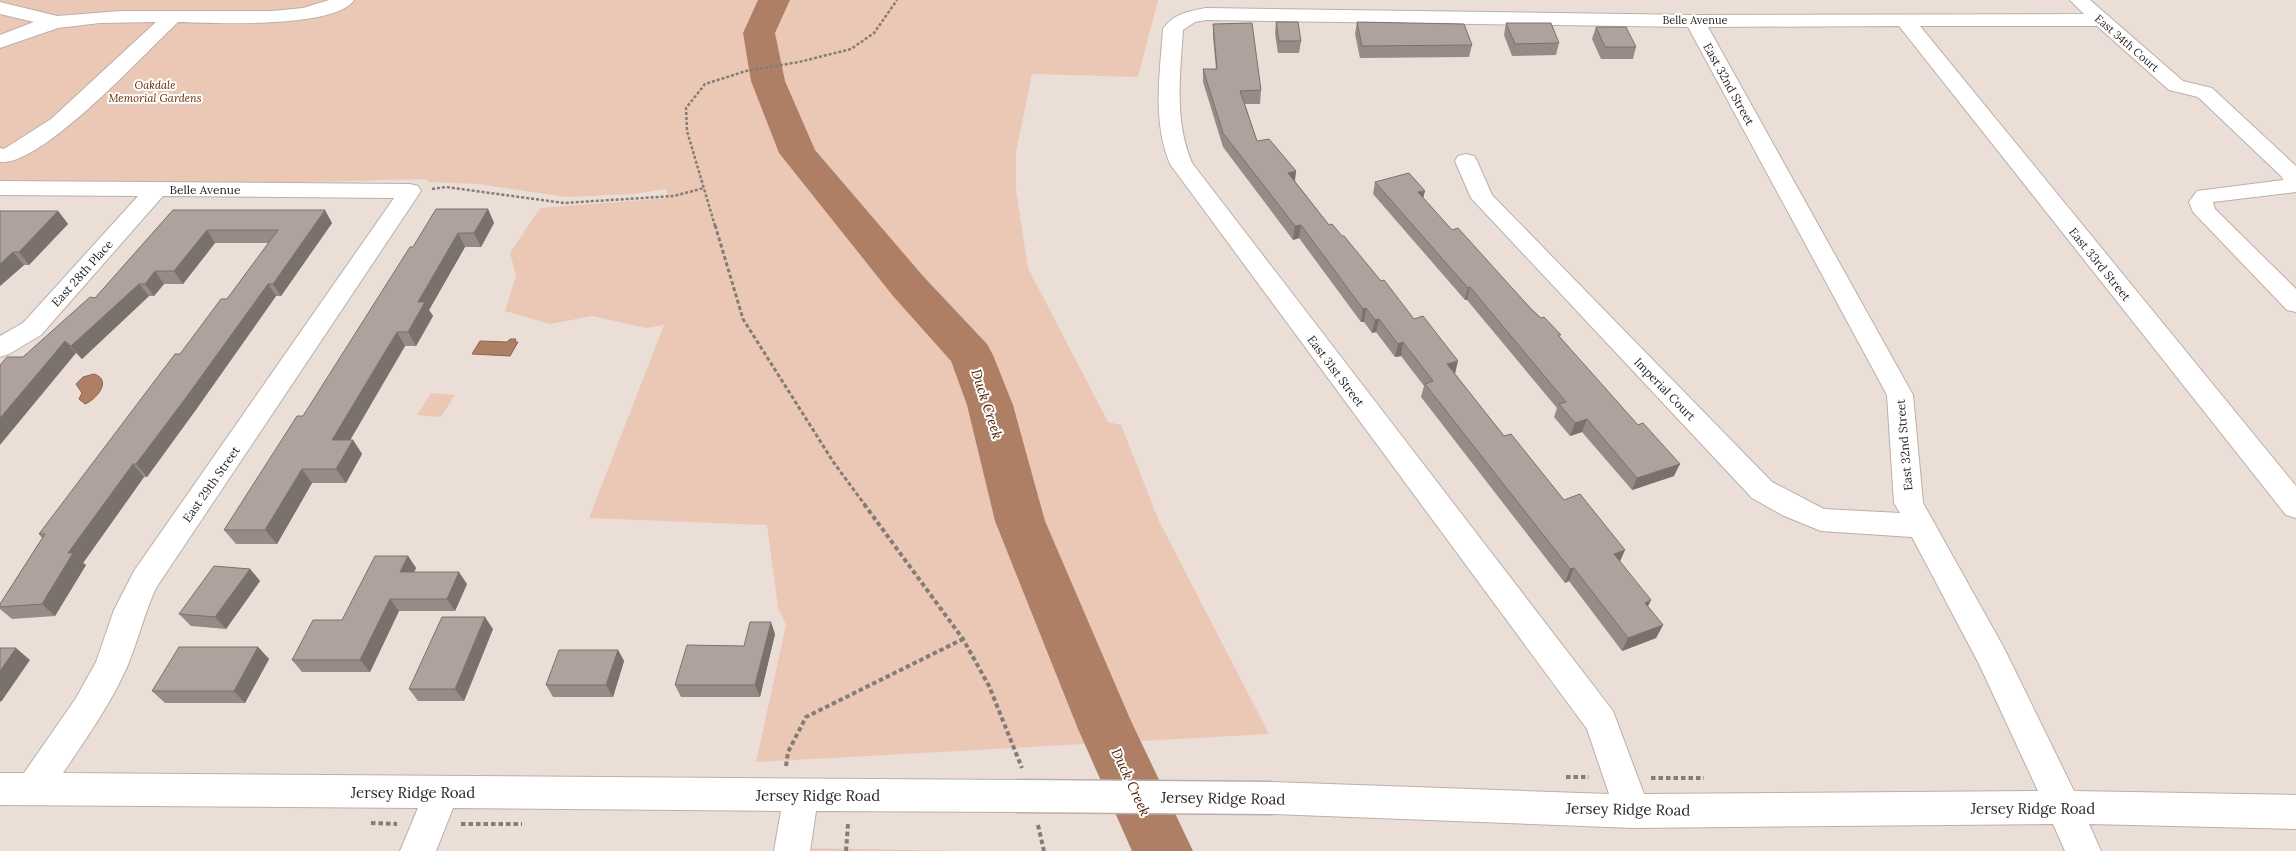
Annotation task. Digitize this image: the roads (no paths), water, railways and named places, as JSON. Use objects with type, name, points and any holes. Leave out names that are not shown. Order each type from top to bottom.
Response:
[{"type":"street","points":[[0,42],[56,22],[101,18],[269,16],[303,12],[337,4],[345,0]]},
{"type":"street","points":[[1531,0],[1538,18]]},
{"type":"street","points":[[1794,0],[1807,20]]},
{"type":"street","name":"East 34th Court","points":[[2079,0],[2176,86],[2205,92],[2293,175],[2295,182],[2291,186],[2205,196],[2201,202],[2205,212],[2296,304]]},
{"type":"street","name":"Belle Avenue","points":[[1290,7],[1538,18],[1905,21],[2100,20]]},
{"type":"street","name":"East 31st Street","points":[[1290,7],[1189,17],[1180,21],[1172,29],[1170,130],[1174,152],[1180,164],[1601,722],[1633,811]]},
{"type":"street","points":[[0,8],[56,22]]},
{"type":"street","points":[[0,155],[8,156],[60,124],[172,17]]},
{"type":"street","name":"East 32nd Street","points":[[1695,20],[1900,396],[1909,503],[1993,658],[2041,762],[2064,806],[2083,851]]},
{"type":"street","name":"East 33rd Street","points":[[1905,21],[2296,507]]},
{"type":"street","name":"Imperial Court","points":[[1466,161],[1482,198],[1762,490],[1792,507],[1821,520],[1920,526]]},
{"type":"street","name":"Belle Avenue","points":[[0,188],[410,191]]},
{"type":"street","name":"East 28th Place","points":[[0,348],[32,329],[157,189]]},
{"type":"street","name":"East 29th Street","points":[[17,789],[88,708],[111,666],[130,610],[145,580],[410,191]]},
{"type":"street","name":"Jersey Ridge Road","points":[[17,789],[1272,798],[1633,811],[2064,806],[2296,812]]},
{"type":"street","points":[[418,851],[442,792]]},
{"type":"street","points":[[791,795],[792,851]]},
{"type":"waterway","name":"Duck Creek","points":[[774,0],[759,33],[768,81],[798,153],[908,286],[971,355],[990,405],[1020,521],[1106,729],[1163,851]]},
{"type":"park label","name":"Oakdale Memorial Gardens","points":[[155,91]]}]
